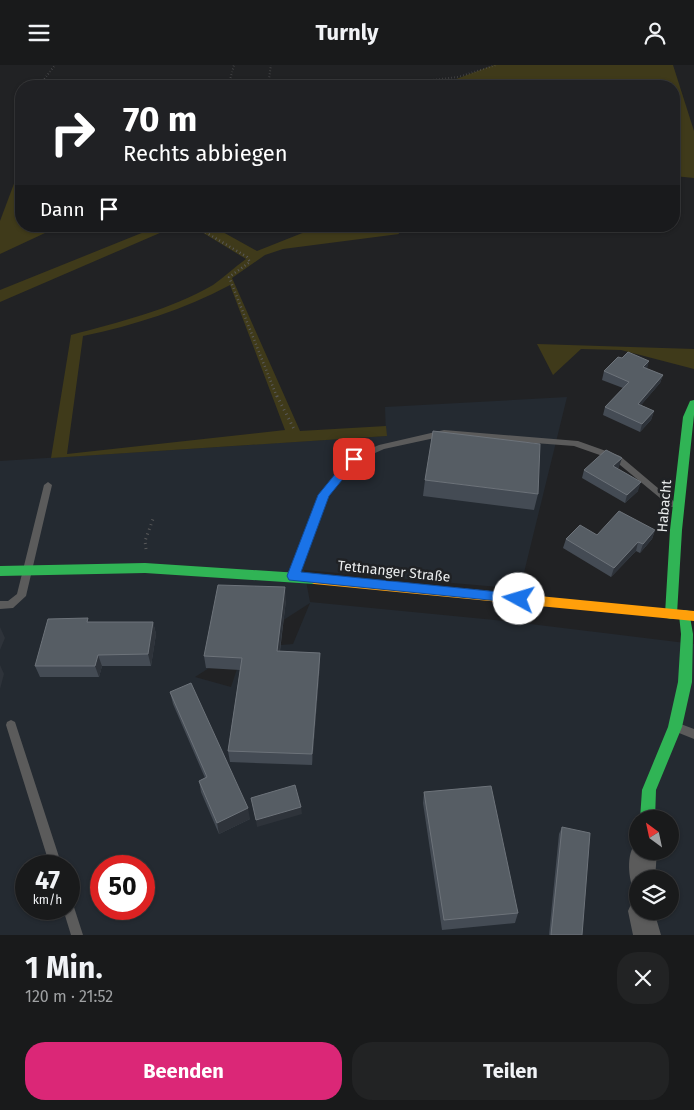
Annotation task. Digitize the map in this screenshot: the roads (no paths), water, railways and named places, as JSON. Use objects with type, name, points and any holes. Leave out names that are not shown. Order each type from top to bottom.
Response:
[{"type":"main road","name":"Habacht","points":[[672,614],[678,508],[688,417],[694,403]]},
{"type":"main road","name":"Tettnanger Straße","points":[[0,571],[146,569],[293,576],[689,616]]},
{"type":"main road","points":[[648,810],[649,790],[676,727],[685,682],[689,616]]},
{"type":"street","points":[[644,920],[647,935]]},
{"type":"lane","points":[[293,576],[324,495],[354,459],[382,447],[444,433],[576,443],[602,451],[617,458],[678,508]]},
{"type":"lane","points":[[0,605],[10,605],[21,596],[48,485]]},
{"type":"lane","points":[[11,725],[52,855]]},
{"type":"lane","points":[[676,727],[694,734]]},
{"type":"lane","points":[[73,920],[77,935]]}]
